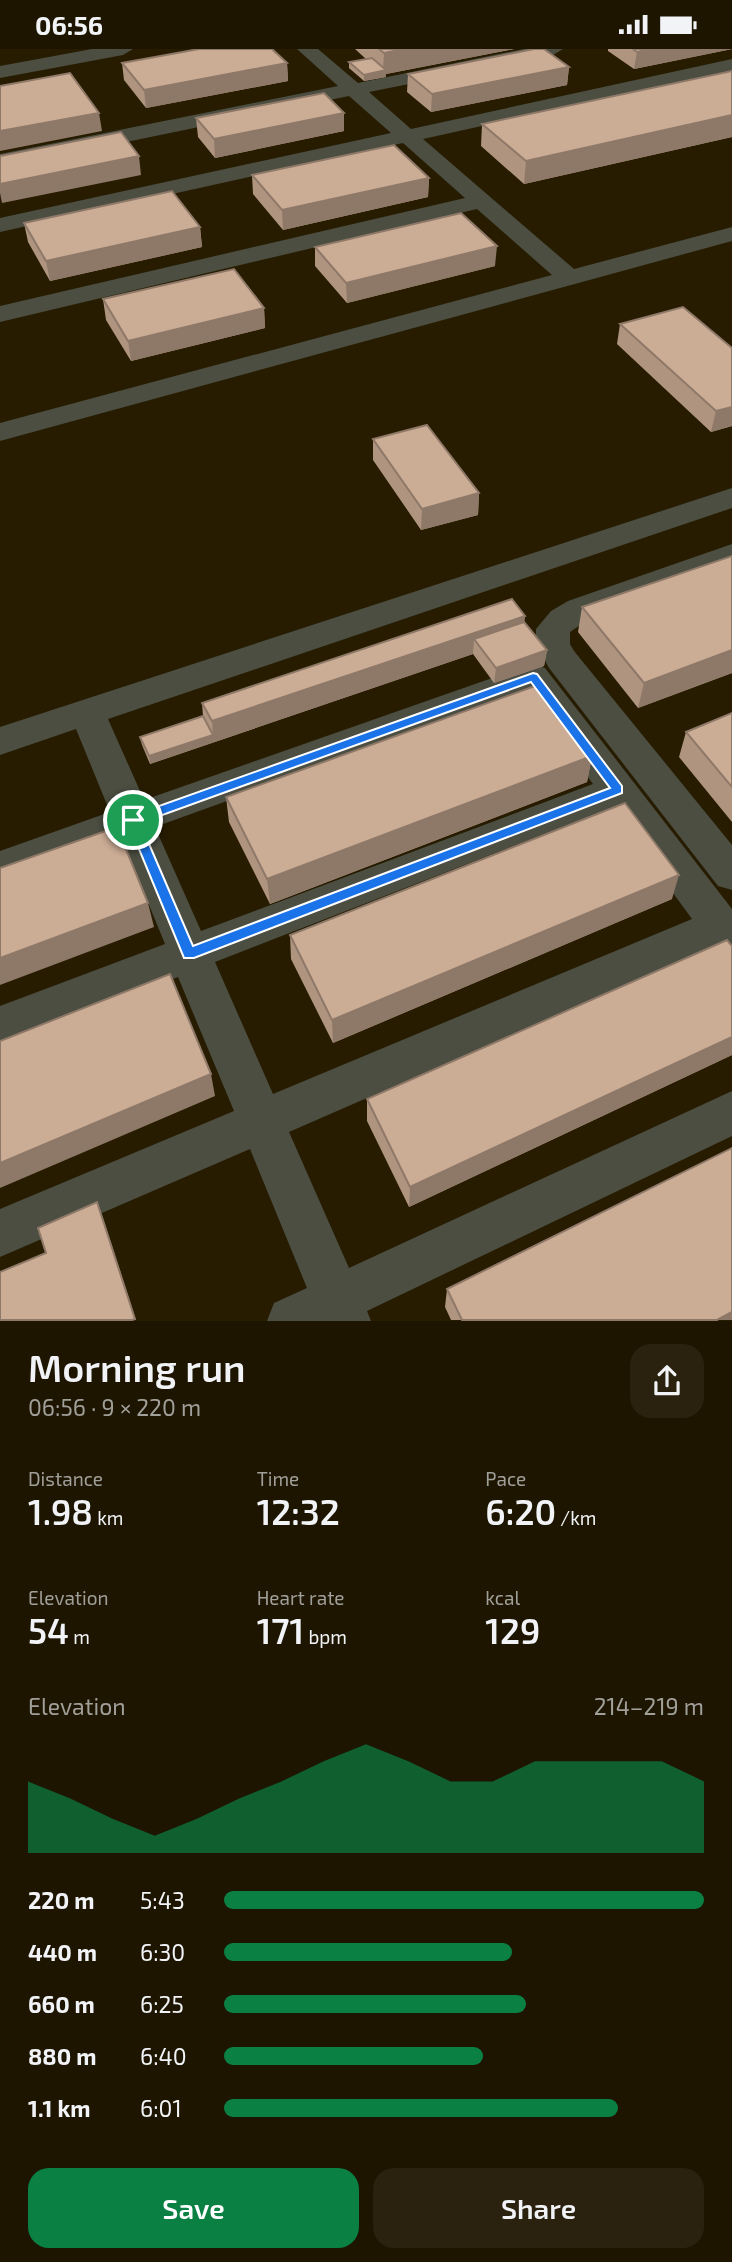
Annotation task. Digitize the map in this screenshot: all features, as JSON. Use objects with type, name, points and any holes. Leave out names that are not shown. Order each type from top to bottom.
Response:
[{"type":"street","points":[[0,72],[123,49]]},
{"type":"street","points":[[307,49],[570,278]]},
{"type":"street","points":[[0,160],[553,49]]},
{"type":"street","points":[[0,225],[732,65]]},
{"type":"street","points":[[1,312],[481,201]]},
{"type":"street","points":[[0,432],[732,234]]},
{"type":"street","points":[[0,741],[732,498]]},
{"type":"street","points":[[732,555],[580,609],[553,629],[552,643],[561,659],[732,874]]},
{"type":"street","points":[[0,867],[533,677],[726,933],[261,1119],[0,1233]]},
{"type":"street","points":[[87,712],[341,1310]]},
{"type":"street","points":[[0,1026],[618,790]]},
{"type":"street","points":[[292,1321],[341,1310],[732,1112]]},
{"type":"building","points":[[199,49],[272,49],[287,63],[144,90],[122,63]]},
{"type":"building","points":[[379,49],[404,49],[384,53]]},
{"type":"building","points":[[544,49],[569,67],[432,94],[408,74]]},
{"type":"building","points":[[372,58],[386,70],[364,75],[349,62]]},
{"type":"building","points":[[732,71],[732,115],[526,161],[482,124]]},
{"type":"building","points":[[70,73],[99,113],[0,131],[0,86]]},
{"type":"building","points":[[324,93],[344,113],[214,139],[196,118]]},
{"type":"building","points":[[121,132],[139,156],[0,184],[0,156]]},
{"type":"building","points":[[394,145],[429,178],[282,210],[252,175]]},
{"type":"building","points":[[172,191],[200,227],[46,261],[24,223]]},
{"type":"building","points":[[461,213],[497,246],[346,283],[315,247]]},
{"type":"building","points":[[234,269],[264,308],[128,341],[103,299]]},
{"type":"building","points":[[683,307],[732,348],[732,407],[716,411],[620,324]]},
{"type":"building","points":[[427,425],[479,493],[422,509],[373,439]]},
{"type":"building","points":[[732,556],[732,650],[644,683],[582,607]]},
{"type":"building","points":[[512,599],[525,616],[212,721],[202,703]]},
{"type":"building","points":[[524,622],[547,650],[496,668],[474,639]]},
{"type":"building","points":[[538,685],[592,756],[267,879],[226,797]]},
{"type":"building","points":[[732,713],[732,787],[686,732]]},
{"type":"building","points":[[203,716],[213,735],[149,756],[140,737]]},
{"type":"building","points":[[625,803],[679,875],[332,1020],[290,935]]},
{"type":"building","points":[[117,827],[148,903],[0,958],[0,868]]},
{"type":"building","points":[[727,940],[732,946],[732,1037],[410,1187],[367,1099]]},
{"type":"building","points":[[170,974],[211,1074],[0,1163],[0,1041]]},
{"type":"building","points":[[732,1148],[732,1312],[717,1320],[462,1320],[447,1289]]},
{"type":"building","points":[[97,1202],[135,1319],[0,1320],[0,1272],[46,1253],[38,1228]]},
{"type":"route","points":[[533,677],[618,790],[189,954],[133,820],[533,677]]}]
